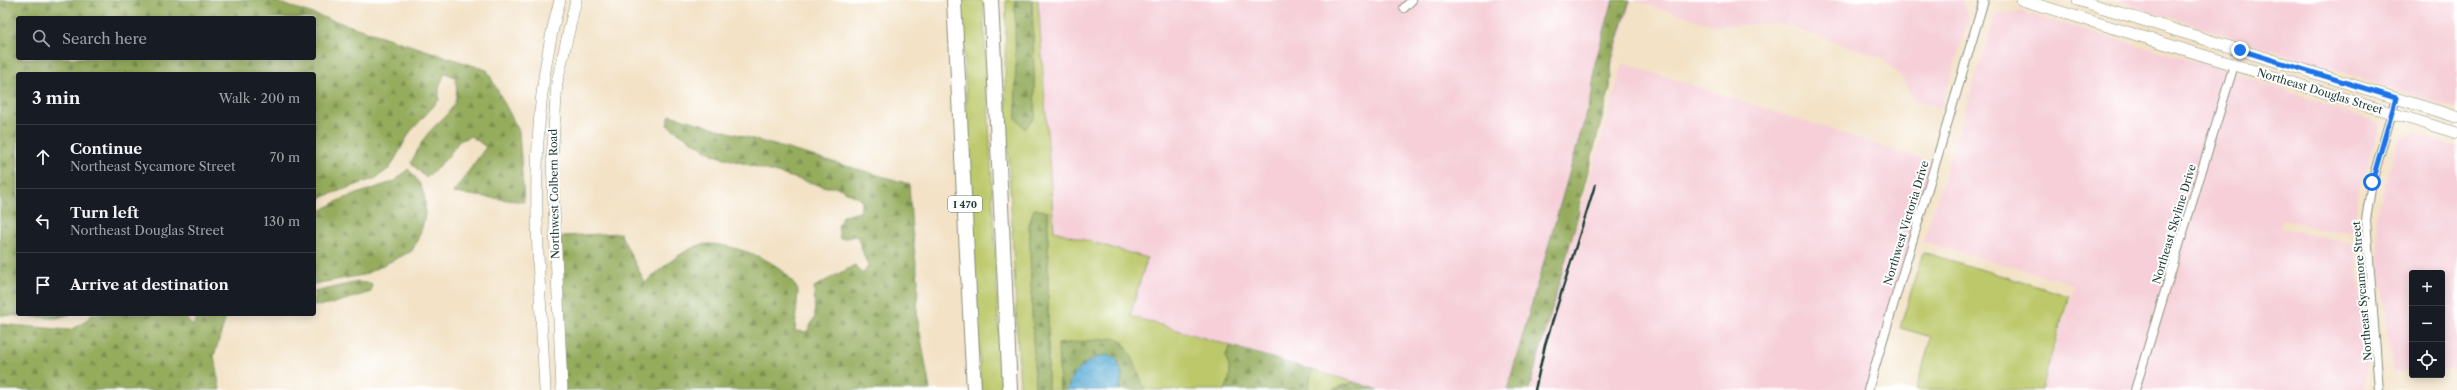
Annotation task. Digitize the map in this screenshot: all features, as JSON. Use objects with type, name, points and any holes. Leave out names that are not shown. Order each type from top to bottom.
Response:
[{"type":"highway","name":"I 470","points":[[953,0],[974,390]]},
{"type":"highway","points":[[991,0],[1010,390]]},
{"type":"highway","points":[[994,61],[997,0]]},
{"type":"main road","name":"Northwest Colbern Road","points":[[545,390],[535,175],[540,104],[548,52],[560,0]]},
{"type":"main road","name":"Northwest Colbern Road","points":[[562,390],[552,160],[557,82],[576,0]]},
{"type":"main road","name":"Northeast Douglas Street","points":[[2022,0],[2457,133]]},
{"type":"main road","name":"Northeast Douglas Street","points":[[2078,0],[2457,117]]},
{"type":"main road","points":[[548,52],[563,55]]},
{"type":"main road","points":[[2234,65],[2238,58],[2244,55],[2256,55]]},
{"type":"street","points":[[1404,8],[1412,0]]},
{"type":"street","name":"Northwest Victoria Drive","points":[[1868,390],[1984,0]]},
{"type":"street","name":"Northeast Skyline Drive","points":[[2135,390],[2234,65]]},
{"type":"street","name":"Northeast Sycamore Street","points":[[2379,390],[2366,220],[2372,182],[2396,98]]},
{"type":"shaded area","points":[[1038,0],[1632,0],[1512,390],[1379,390],[1130,316],[1146,258],[1054,231]]},
{"type":"shaded area","points":[[1633,0],[1962,0],[1969,18],[1941,108],[1913,101],[1902,77],[1880,57],[1779,23],[1717,26]]},
{"type":"shaded area","points":[[2115,0],[2457,0],[2457,109],[2144,9]]},
{"type":"shaded area","points":[[2022,12],[2232,72],[2377,122],[2379,128],[2357,196],[2355,232],[2326,231],[2283,219],[2279,227],[2354,245],[2361,299],[2367,373],[2364,390],[2042,390],[2075,284],[1923,242],[1996,13]]},
{"type":"shaded area","points":[[1623,63],[1935,163],[1874,390],[1529,390]]},
{"type":"shaded area","points":[[2415,133],[2457,147],[2457,372],[2451,369],[2445,370],[2445,270],[2409,270],[2409,371],[2393,372],[2380,271],[2376,215],[2399,138]]},
{"type":"green space","points":[[0,0],[270,0],[487,70],[519,131],[524,202],[453,193],[486,147],[471,136],[459,141],[447,158],[426,178],[411,163],[426,136],[454,105],[457,88],[455,77],[445,73],[439,87],[439,100],[410,132],[390,168],[376,178],[316,199],[316,72],[16,72],[16,316],[0,315]]},
{"type":"green space","points":[[961,0],[983,0],[1002,390],[981,390]]},
{"type":"green space","points":[[1006,0],[1015,0],[1016,118],[1035,117],[1032,0],[1038,0],[1054,231],[1147,258],[1130,316],[1231,346],[1225,356],[1229,365],[1230,377],[1225,390],[1145,390],[1123,342],[1058,344],[1060,390],[1048,390],[1048,212],[1035,209],[1029,225],[1035,390],[1020,390],[1005,85]]},
{"type":"green space","points":[[1015,0],[1032,0],[1035,117],[1025,129],[1016,118]]},
{"type":"green space","points":[[1613,0],[1630,0],[1612,59],[1610,88],[1579,205],[1579,212],[1529,390],[1507,390],[1592,94],[1595,63]]},
{"type":"green space","points":[[670,115],[909,184],[912,230],[918,280],[917,315],[930,390],[564,390],[559,239],[563,236],[620,233],[645,283],[678,256],[700,245],[720,245],[745,251],[778,267],[785,273],[798,290],[795,331],[807,332],[815,317],[814,287],[855,265],[863,274],[868,266],[857,236],[840,239],[838,226],[843,216],[860,212],[862,200],[837,187],[826,187],[714,155],[667,125]]},
{"type":"green space","points":[[408,169],[422,188],[425,198],[424,219],[412,251],[363,275],[316,284],[316,213],[342,199],[395,181]]},
{"type":"green space","points":[[1034,209],[1048,212],[1048,390],[1035,390],[1029,225]]},
{"type":"green space","points":[[1923,252],[2069,296],[2041,390],[1916,390],[1931,337],[1900,328]]},
{"type":"green space","points":[[358,282],[372,284],[371,292],[328,305],[316,306],[316,292]]},
{"type":"green space","points":[[19,316],[64,316],[56,318]]},
{"type":"green space","points":[[90,316],[185,316],[193,326],[198,316],[224,316],[225,320],[214,356],[220,390],[0,390],[0,324],[70,330],[86,321]]},
{"type":"green space","points":[[1115,338],[1126,347],[1145,390],[1119,390],[1122,374],[1100,356],[1083,365],[1067,390],[1060,390],[1058,344]]},
{"type":"green space","points":[[1231,346],[1312,370],[1308,390],[1225,390],[1229,381],[1230,373],[1229,365],[1225,356]]},
{"type":"green space","points":[[1312,370],[1354,382],[1332,390],[1308,390]]},
{"type":"green space","points":[[1354,382],[1379,390],[1332,390]]},
{"type":"water","points":[[1107,355],[1117,359],[1122,374],[1119,390],[1067,390],[1069,383],[1082,366],[1094,359]]},
{"type":"railway","points":[[1535,390],[1545,345],[1595,185]]},
{"type":"route","points":[[2240,50],[2396,98],[2372,182]]}]
